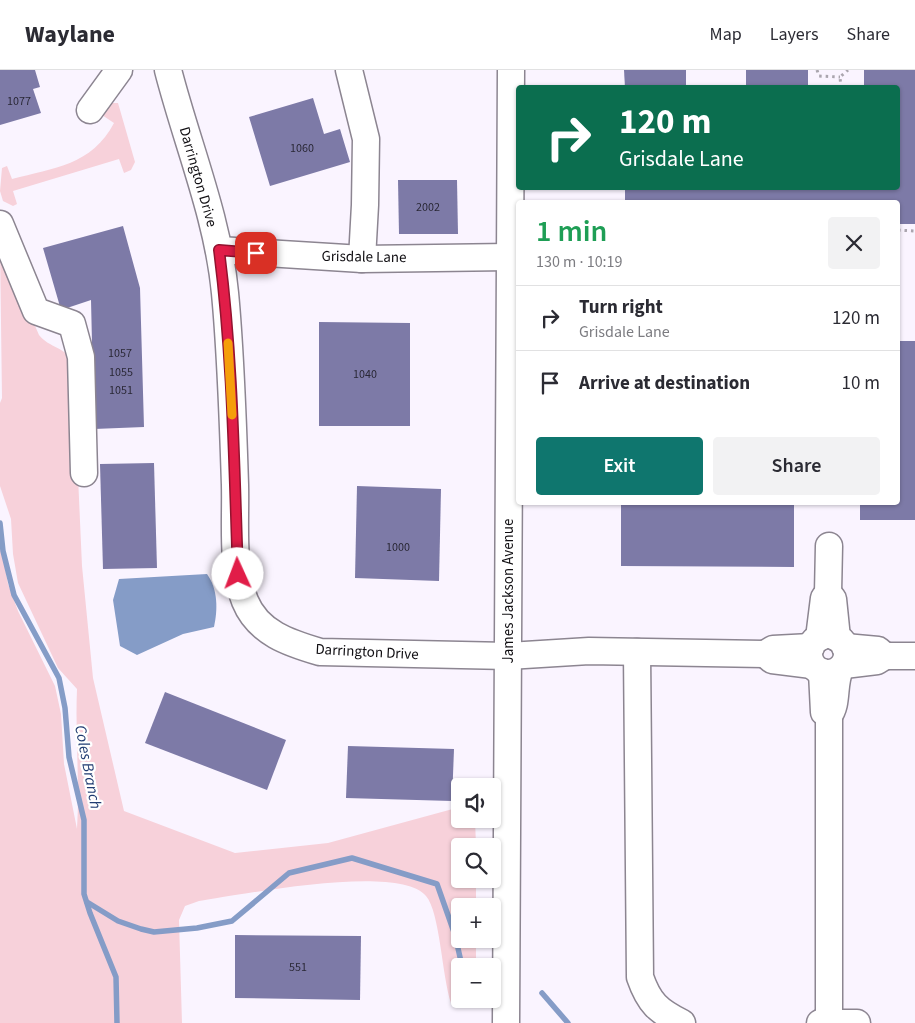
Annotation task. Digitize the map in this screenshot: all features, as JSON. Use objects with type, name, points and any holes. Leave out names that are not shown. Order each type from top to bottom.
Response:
[{"type":"street","points":[[90,110],[119,70]]},
{"type":"street","name":"Darrington Drive","points":[[168,70],[219,250],[225,293],[238,574],[246,601],[256,621],[272,634],[290,644],[320,652],[508,656],[589,651],[765,654],[773,649],[877,661],[885,656],[915,656]]},
{"type":"street","points":[[349,70],[366,139],[362,259]]},
{"type":"street","name":"James Jackson Avenue","points":[[506,1023],[511,70]]},
{"type":"street","points":[[0,224],[36,311],[72,324],[82,357],[84,473]]},
{"type":"street","name":"Grisdale Lane","points":[[219,250],[362,259],[509,257]]},
{"type":"street","points":[[828,1023],[829,715],[833,710],[835,680],[829,655],[833,599],[828,593],[829,546]]},
{"type":"street","points":[[637,652],[640,977],[646,996],[665,1014],[682,1023]]},
{"type":"street","points":[[820,1023],[857,1023]]},
{"type":"path","points":[[817,70],[819,76],[840,77],[848,70]]},
{"type":"path","points":[[840,77],[841,85]]},
{"type":"path","points":[[900,230],[915,231]]},
{"type":"shaded area","points":[[112,103],[118,103],[135,162],[131,170],[124,173],[119,159],[13,191],[17,204],[13,206],[3,201],[0,191],[2,168],[7,166],[12,179],[57,168],[83,156],[95,148],[114,123],[102,115],[107,106]]},
{"type":"shaded area","points":[[0,245],[39,335],[48,343],[67,354],[73,364],[82,566],[93,678],[124,811],[235,853],[328,843],[451,809],[451,828],[475,828],[476,838],[451,838],[451,888],[476,888],[476,898],[451,898],[451,948],[476,948],[476,958],[451,958],[451,1003],[435,916],[426,896],[410,886],[385,882],[353,881],[282,888],[199,901],[185,906],[179,920],[182,1023],[0,1023],[0,539],[8,584],[18,611],[55,686],[61,714],[64,764],[77,829],[78,794],[77,689],[58,668],[18,583],[13,554],[11,519],[0,486],[0,403],[2,398]]},
{"type":"water","points":[[207,574],[211,580],[216,600],[214,627],[183,634],[137,655],[120,646],[113,600],[119,579]]},
{"type":"building","points":[[0,70],[35,70],[40,87],[33,89],[41,113],[0,125]]},
{"type":"building","points":[[624,70],[686,70],[686,85],[625,85]]},
{"type":"building","points":[[746,70],[808,70],[808,85],[746,85]]},
{"type":"building","points":[[864,70],[915,70],[915,224],[900,224],[900,200],[625,200],[625,190],[900,190],[900,85],[864,85]]},
{"type":"building","points":[[313,98],[324,134],[340,129],[350,162],[270,186],[249,117]]},
{"type":"building","points":[[398,180],[457,180],[458,234],[399,234]]},
{"type":"building","points":[[123,226],[140,288],[144,427],[94,429],[91,300],[61,310],[43,248]]},
{"type":"building","points":[[319,322],[410,323],[410,426],[319,426]]},
{"type":"building","points":[[900,341],[915,341],[915,520],[860,520],[860,505],[900,505]]},
{"type":"building","points":[[154,463],[157,568],[103,569],[100,464]]},
{"type":"building","points":[[357,486],[441,489],[439,581],[355,578]]},
{"type":"building","points":[[621,505],[794,505],[794,567],[621,566]]},
{"type":"building","points":[[165,692],[286,740],[267,790],[145,743]]},
{"type":"building","points":[[348,746],[454,749],[451,801],[346,798]]},
{"type":"building","points":[[235,935],[361,936],[360,1000],[235,998]]},
{"type":"waterway","name":"Coles Branch","points":[[0,523],[3,551],[14,595],[59,678],[65,708],[69,757],[84,820],[84,894],[116,977],[117,1023]]},
{"type":"waterway","points":[[87,902],[118,921],[141,929],[154,932],[197,928],[232,921],[289,873],[352,858],[437,884],[455,935],[460,958]]},
{"type":"waterway","points":[[542,993],[568,1023]]},
{"type":"slow traffic","points":[[228,343],[232,415]]},
{"type":"route","points":[[238,574],[234,445],[225,293],[219,250],[256,253]]}]
